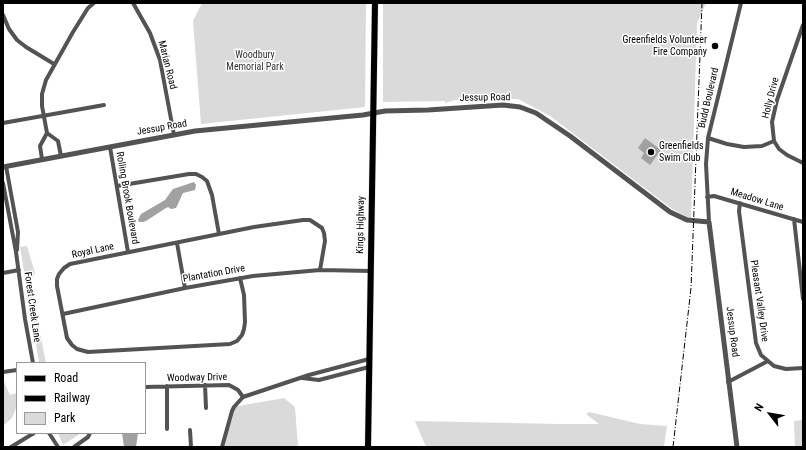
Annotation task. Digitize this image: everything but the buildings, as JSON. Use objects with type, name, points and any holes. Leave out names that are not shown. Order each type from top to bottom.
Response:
[{"type":"main road","name":"Kings Highway","points":[[368,447],[375,3]]},
{"type":"street","points":[[42,159],[40,146],[47,133],[43,115],[42,94],[46,80],[83,16],[94,3]]},
{"type":"street","name":"Marian Road","points":[[133,3],[150,33],[160,60],[174,135]]},
{"type":"street","name":"Budd Boulevard","points":[[709,222],[706,164],[708,138],[740,3]]},
{"type":"street","points":[[3,15],[9,29],[17,40],[54,64]]},
{"type":"street","name":"Holly Drive","points":[[774,141],[772,122],[773,113],[803,24]]},
{"type":"street","points":[[3,123],[104,105]]},
{"type":"street","name":"Jessup Road","points":[[5,166],[174,135],[223,128],[373,113],[491,105],[520,107],[536,113],[553,124],[670,212],[687,220],[709,222],[737,447]]},
{"type":"street","points":[[47,133],[58,141],[61,156]]},
{"type":"street","points":[[708,138],[727,144],[744,147],[762,146],[774,141],[779,149],[803,163]]},
{"type":"street","name":"Rolling Brook Boulevard","points":[[110,147],[128,252]]},
{"type":"street","name":"Forest Creek Lane","points":[[5,166],[18,232],[16,252]]},
{"type":"street","points":[[117,186],[196,174],[207,181],[219,234]]},
{"type":"street","name":"Forest Creek Lane","points":[[3,184],[16,252],[25,319],[33,362]]},
{"type":"street","name":"Meadow Lane","points":[[707,197],[714,196],[803,222]]},
{"type":"street","name":"Pleasant Valley Drive","points":[[740,203],[739,211],[756,343],[761,355],[768,361]]},
{"type":"street","name":"Royal Lane","points":[[240,278],[244,295],[245,322],[242,335],[237,341],[230,344],[82,351],[72,345],[68,338],[57,286],[57,280],[64,268],[70,264],[254,227],[303,220],[310,220],[322,228],[324,233],[325,241],[320,270]]},
{"type":"street","points":[[794,220],[803,299]]},
{"type":"street","points":[[176,243],[185,288]]},
{"type":"street","points":[[3,273],[19,270]]},
{"type":"street","name":"Plantation Drive","points":[[63,314],[240,278],[276,273],[320,270],[370,271]]},
{"type":"street","points":[[222,447],[232,411],[243,397],[286,382],[369,359]]},
{"type":"street","points":[[728,382],[768,361],[774,366],[786,369],[803,368]]},
{"type":"street","points":[[302,378],[319,380],[369,367]]},
{"type":"street","points":[[3,372],[16,370]]},
{"type":"street","points":[[205,385],[206,408]]},
{"type":"street","name":"Woodway Drive","points":[[146,387],[229,385],[234,386],[243,397]]},
{"type":"street","points":[[166,386],[167,429]]},
{"type":"street","points":[[190,430],[191,447]]},
{"type":"street","points":[[11,447],[18,445],[33,434]]},
{"type":"street","points":[[50,434],[58,447]]},
{"type":"street","points":[[74,447],[88,437],[90,434]]},
{"type":"green space","name":"Woodbury Memorial Park","points":[[202,3],[366,3],[365,107],[201,124],[193,21]]},
{"type":"green space","points":[[383,3],[706,3],[697,23],[691,220],[671,208],[550,116],[518,99],[455,100],[445,103],[445,101],[383,102]]},
{"type":"green space","points":[[27,246],[35,273],[30,283],[46,362],[39,362],[20,247]]},
{"type":"green space","points":[[3,379],[10,395],[16,393],[16,408],[12,418],[3,426]]},
{"type":"green space","points":[[284,398],[295,407],[298,447],[221,447],[233,407]]},
{"type":"green space","points":[[589,412],[640,424],[667,426],[664,447],[426,447],[415,421],[599,424],[586,414]]},
{"type":"green space","points":[[803,420],[803,447],[795,447],[794,421]]},
{"type":"green space","points":[[58,434],[80,434],[63,445]]},
{"type":"shaded area","name":"Greenfields Swim Club","points":[[645,138],[661,150],[650,165],[641,158],[644,153],[638,148]]},
{"type":"shaded area","points":[[194,182],[196,185],[195,190],[183,193],[176,208],[171,209],[168,207],[146,221],[139,222],[138,220],[141,214],[165,200],[173,189]]},
{"type":"shaded area","points":[[122,434],[138,434],[136,447],[124,447]]},
{"type":"railway","points":[[673,447],[691,288],[702,3]]},
{"type":"place","name":"Greenfields Volunteer Fire Company","points":[[715,46]]},
{"type":"place","name":"Greenfields Swim Club","points":[[651,152]]}]
